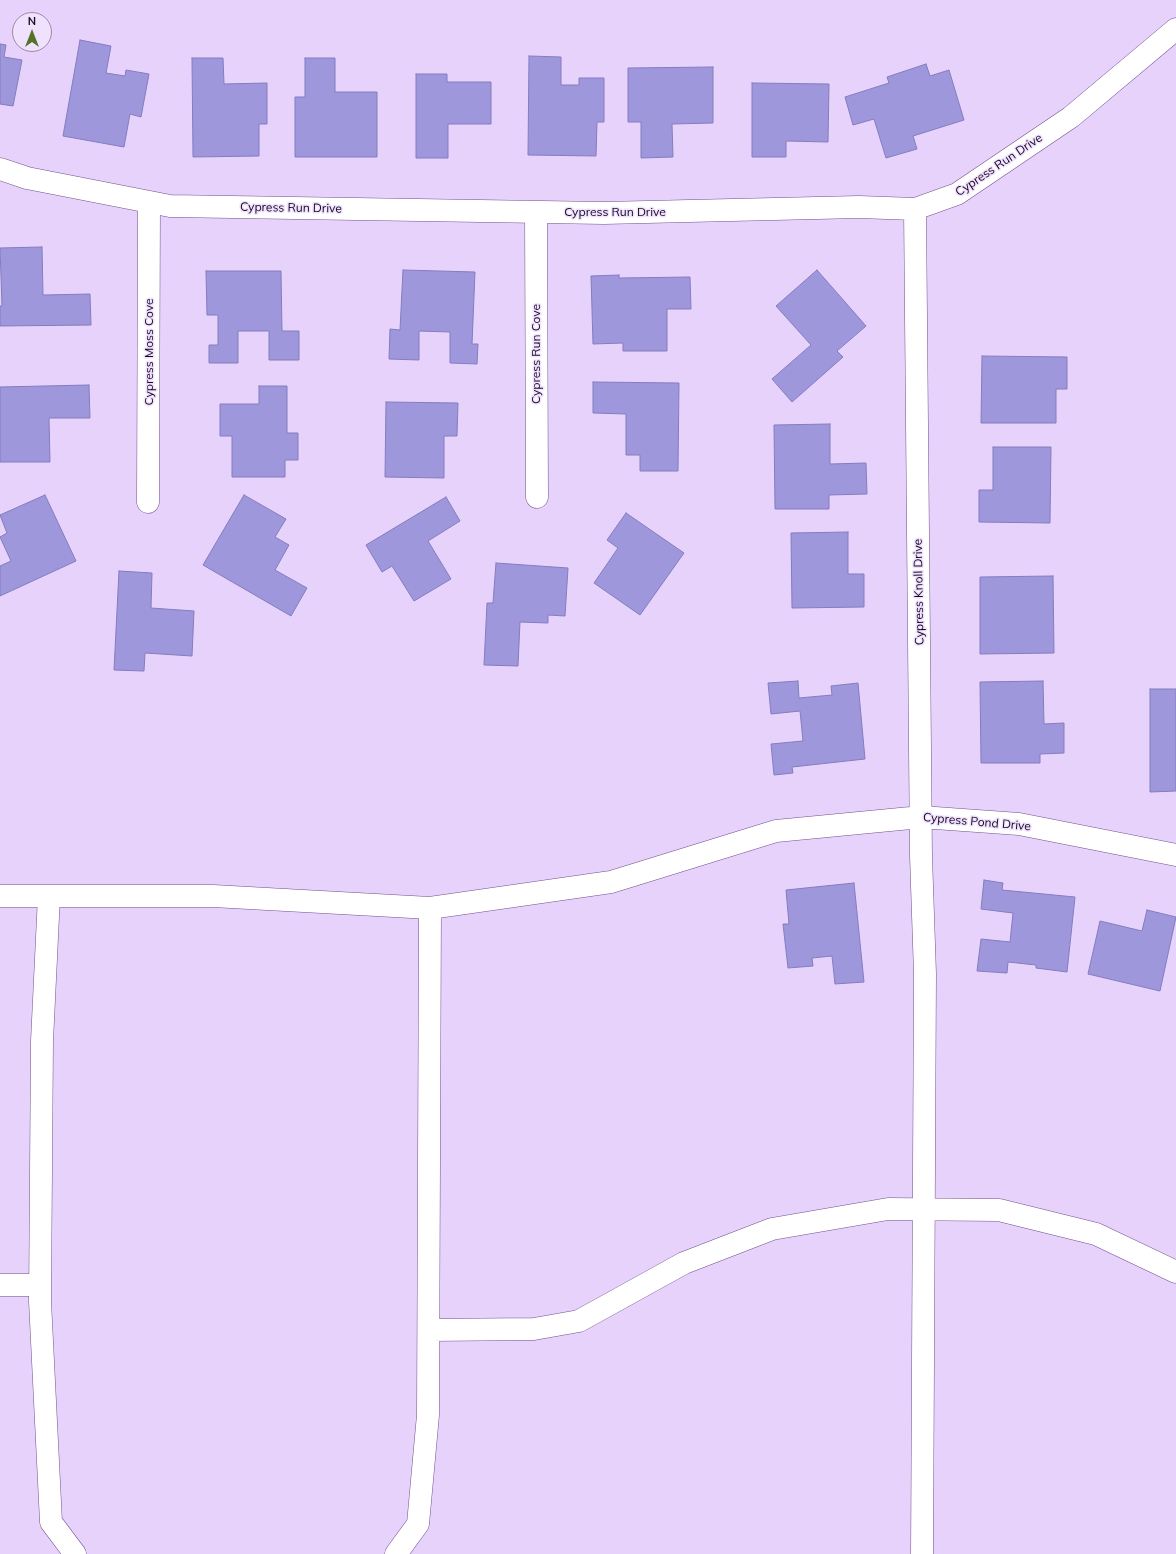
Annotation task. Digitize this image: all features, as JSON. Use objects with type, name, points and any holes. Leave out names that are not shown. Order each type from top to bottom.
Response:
[{"type":"street","name":"Cypress Run Drive","points":[[0,169],[27,178],[170,206],[604,213],[859,207],[916,209],[957,194],[1071,116],[1176,29]]},
{"type":"street","name":"Cypress Moss Cove","points":[[148,502],[149,202]]},
{"type":"street","name":"Cypress Knoll Drive","points":[[916,209],[921,816],[925,974],[922,1554]]},
{"type":"street","name":"Cypress Run Cove","points":[[536,212],[537,497]]},
{"type":"street","name":"Cypress Pond Drive","points":[[0,896],[213,896],[430,908],[611,882],[776,831],[921,816],[1019,824],[1176,855]]},
{"type":"street","points":[[50,896],[42,1041],[40,1285],[51,1522],[75,1554]]},
{"type":"street","points":[[396,1554],[418,1524],[428,1414],[430,908]]},
{"type":"street","points":[[429,1330],[534,1329],[580,1321],[684,1263],[772,1229],[888,1209],[999,1210],[1096,1234],[1176,1272]]},
{"type":"street","points":[[0,1285],[40,1285]]},
{"type":"building","points":[[80,40],[111,46],[106,73],[125,76],[126,70],[149,74],[141,117],[130,114],[124,147],[63,136]]},
{"type":"building","points":[[0,44],[6,45],[4,57],[22,60],[13,106],[0,104]]},
{"type":"building","points":[[529,56],[561,57],[561,85],[579,85],[579,78],[604,78],[604,122],[597,122],[596,156],[528,155]]},
{"type":"building","points":[[192,58],[223,58],[224,84],[267,83],[267,124],[259,124],[259,156],[193,157]]},
{"type":"building","points":[[305,58],[335,58],[335,92],[377,92],[377,157],[295,157],[295,97],[305,97]]},
{"type":"building","points":[[926,64],[930,76],[949,70],[964,120],[913,136],[917,149],[886,158],[874,119],[853,125],[845,97],[889,83],[887,77]]},
{"type":"building","points":[[713,67],[713,123],[672,124],[673,157],[641,158],[641,122],[628,122],[628,68]]},
{"type":"building","points":[[416,74],[447,74],[447,82],[491,82],[491,124],[448,124],[448,158],[416,158]]},
{"type":"building","points":[[752,83],[829,84],[828,142],[786,141],[786,157],[752,157]]},
{"type":"building","points":[[42,247],[43,295],[90,294],[91,325],[0,326],[0,306],[2,306],[0,248]]},
{"type":"building","points":[[403,270],[475,272],[472,344],[478,344],[477,364],[450,363],[450,332],[419,331],[419,360],[389,359],[390,329],[400,330]]},
{"type":"building","points":[[817,270],[866,326],[837,351],[843,357],[792,402],[772,379],[811,345],[776,306]]},
{"type":"building","points":[[206,271],[281,271],[282,331],[299,331],[299,360],[269,360],[269,331],[238,331],[238,363],[209,363],[209,345],[218,345],[218,315],[207,315]]},
{"type":"building","points":[[619,275],[619,278],[690,277],[691,309],[667,309],[667,351],[623,351],[623,343],[593,344],[591,276]]},
{"type":"building","points":[[982,356],[1067,357],[1067,389],[1056,389],[1056,423],[981,423]]},
{"type":"building","points":[[593,382],[679,383],[678,471],[640,471],[640,455],[626,455],[626,414],[593,413]]},
{"type":"building","points":[[89,385],[90,418],[49,418],[50,462],[0,462],[0,387]]},
{"type":"building","points":[[259,386],[287,386],[287,433],[298,433],[298,460],[285,460],[285,477],[232,477],[232,436],[220,436],[220,404],[259,404]]},
{"type":"building","points":[[386,402],[458,403],[457,436],[444,436],[444,478],[385,477]]},
{"type":"building","points":[[830,424],[830,464],[866,463],[867,494],[829,495],[829,509],[775,509],[774,425]]},
{"type":"building","points":[[993,447],[1051,447],[1050,523],[979,522],[979,490],[993,490]]},
{"type":"building","points":[[45,495],[76,561],[0,596],[0,566],[11,561],[0,537],[7,533],[0,515]]},
{"type":"building","points":[[244,495],[286,519],[275,537],[289,545],[275,570],[307,588],[291,616],[203,565]]},
{"type":"building","points":[[446,497],[460,521],[428,541],[451,579],[414,601],[392,566],[382,572],[366,545]]},
{"type":"building","points":[[626,513],[684,553],[640,615],[594,583],[618,548],[607,540]]},
{"type":"building","points":[[848,532],[848,574],[864,574],[864,607],[792,608],[791,533]]},
{"type":"building","points":[[496,563],[568,568],[565,616],[548,615],[548,623],[520,622],[518,666],[484,665],[487,603],[493,603]]},
{"type":"building","points":[[119,571],[152,573],[151,608],[194,611],[192,656],[145,653],[144,671],[114,670]]},
{"type":"building","points":[[1053,576],[1054,653],[980,654],[980,577]]},
{"type":"building","points":[[798,681],[799,698],[832,695],[831,686],[858,683],[865,759],[792,767],[793,773],[774,775],[771,744],[803,741],[800,711],[771,714],[768,683]]},
{"type":"building","points":[[1043,681],[1044,724],[1064,723],[1064,753],[1040,754],[1040,763],[981,763],[980,682]]},
{"type":"building","points":[[1150,689],[1176,689],[1176,791],[1150,792]]},
{"type":"building","points":[[984,880],[1003,883],[1002,890],[1075,897],[1067,972],[1036,968],[1036,965],[1008,962],[1007,973],[977,971],[981,939],[1010,942],[1013,913],[981,909]]},
{"type":"building","points":[[854,883],[864,982],[835,984],[832,956],[812,958],[813,966],[788,968],[783,924],[789,924],[786,890]]},
{"type":"building","points":[[1147,910],[1176,917],[1160,991],[1088,974],[1100,921],[1142,931]]}]
